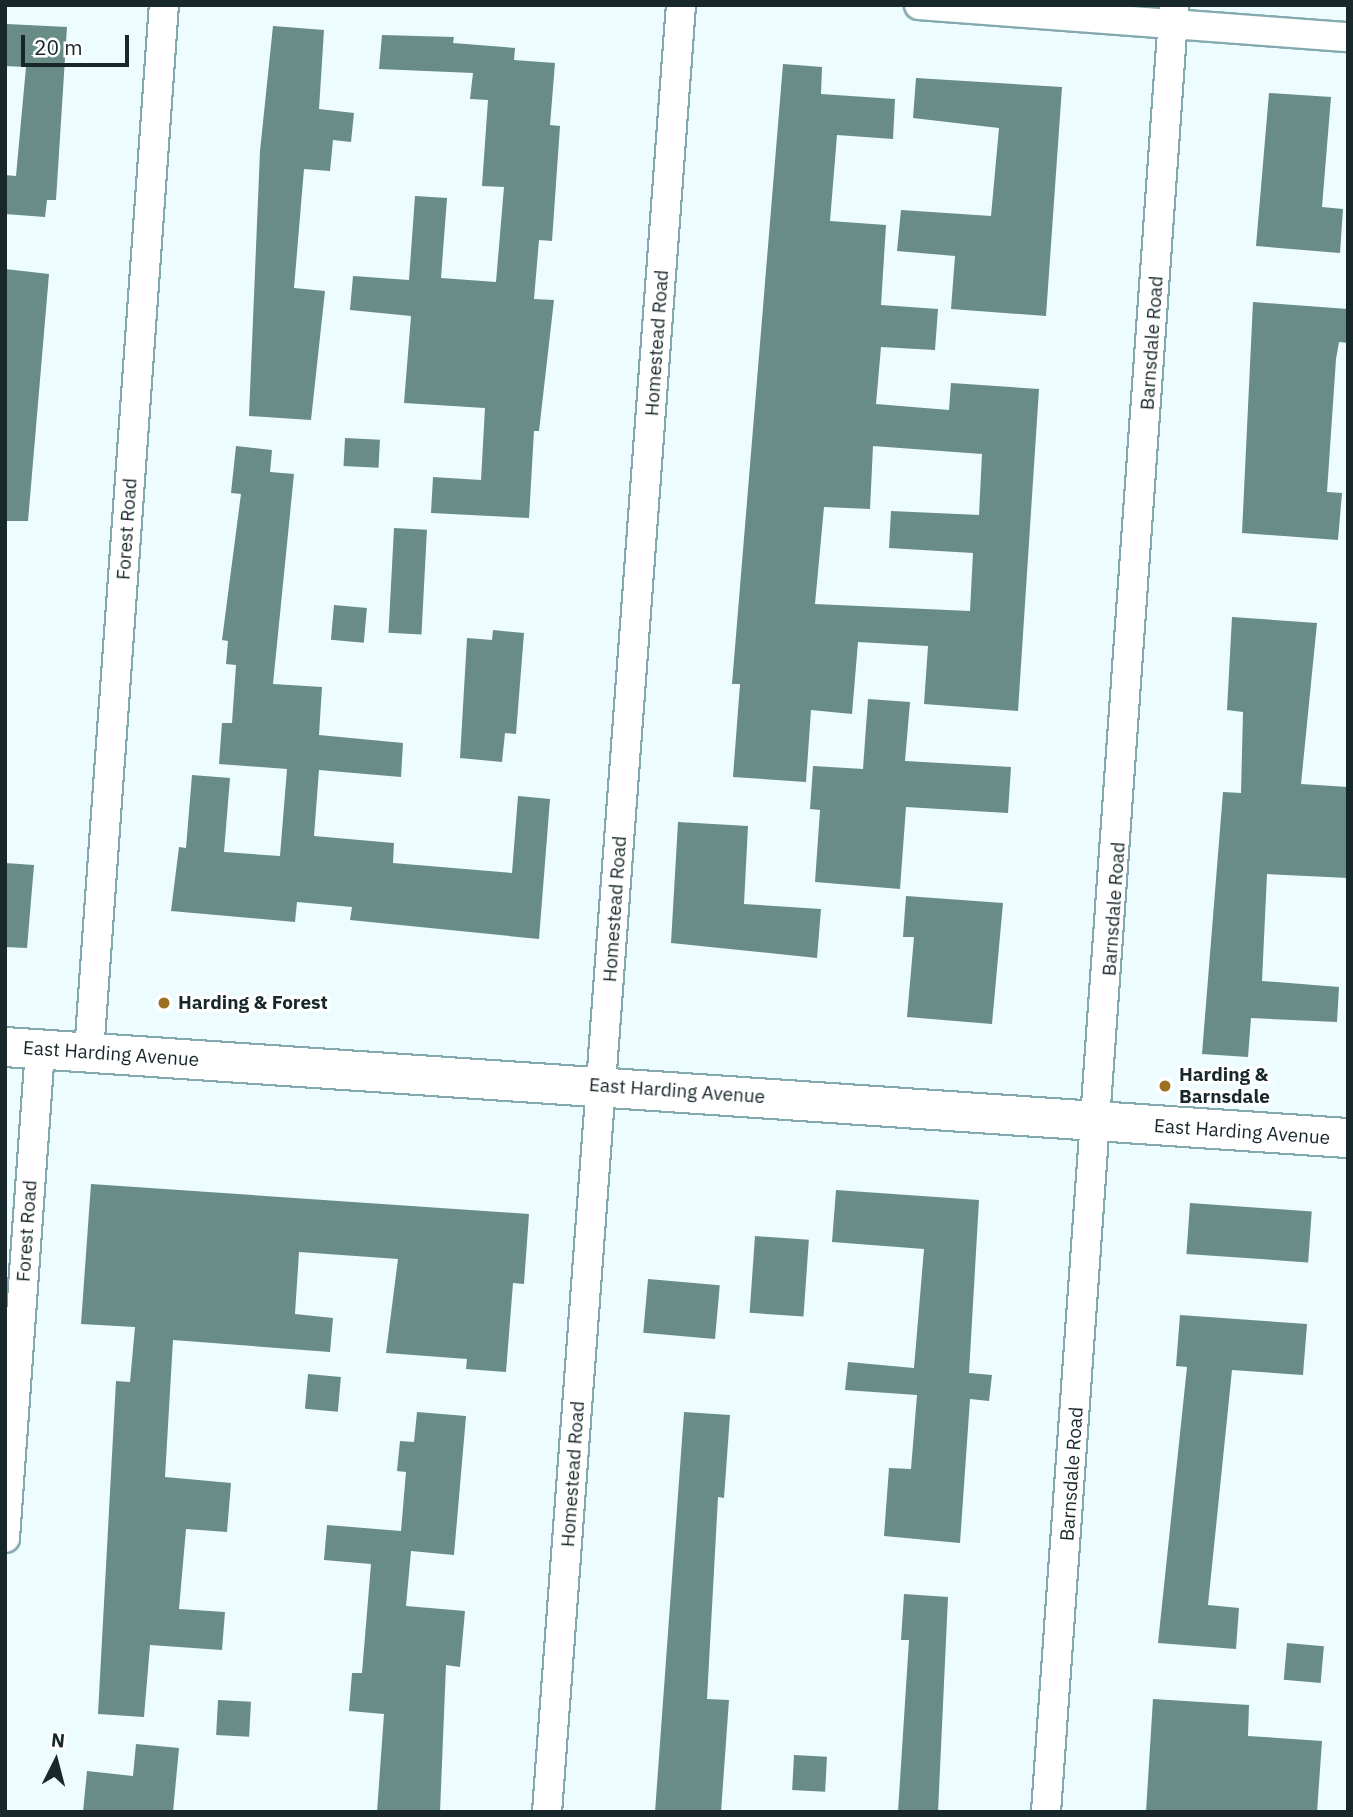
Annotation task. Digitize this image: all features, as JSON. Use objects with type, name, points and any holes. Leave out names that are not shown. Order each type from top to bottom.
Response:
[{"type":"street","name":"Forest Road","points":[[89,1053],[164,5]]},
{"type":"street","name":"Homestead Road","points":[[547,1812],[681,5]]},
{"type":"street","points":[[919,5],[1174,15],[1348,37]]},
{"type":"street","name":"Barnsdale Road","points":[[1046,1812],[1099,1123],[1174,15]]},
{"type":"street","name":"Forest Road","points":[[5,1538],[22,1049]]},
{"type":"street","name":"East Harding Avenue","points":[[22,1049],[603,1085],[1348,1139]]},
{"type":"building","points":[[7,24],[67,27],[56,200],[47,200],[45,217],[5,214],[5,175],[16,176],[26,67],[5,66]]},
{"type":"building","points":[[273,26],[324,30],[319,109],[354,113],[351,142],[333,140],[330,171],[304,169],[294,288],[325,291],[311,420],[249,416],[260,151]]},
{"type":"building","points":[[382,35],[454,37],[453,43],[515,48],[514,60],[555,63],[550,125],[560,126],[552,241],[539,240],[534,299],[554,300],[539,431],[534,431],[529,518],[431,513],[433,477],[481,480],[485,408],[404,403],[411,316],[350,310],[353,276],[409,280],[415,196],[447,198],[441,278],[496,282],[504,187],[482,186],[488,100],[470,99],[473,73],[379,69]]},
{"type":"building","points":[[783,64],[822,67],[821,94],[895,99],[893,139],[837,135],[830,221],[886,225],[881,305],[938,309],[935,350],[881,347],[876,404],[949,410],[951,383],[1039,389],[1018,711],[924,704],[928,646],[858,642],[852,714],[811,710],[806,782],[733,777],[740,684],[732,684]],"holes":[[[873,446],[982,454],[979,515],[891,511],[889,548],[973,553],[970,611],[815,604],[824,507],[870,509]]]},
{"type":"building","points":[[916,78],[1062,87],[1046,316],[951,309],[955,256],[897,251],[901,210],[991,216],[999,128],[913,118]]},
{"type":"building","points":[[1269,93],[1331,97],[1322,207],[1343,209],[1340,253],[1256,246]]},
{"type":"building","points":[[5,269],[49,274],[28,521],[5,521]]},
{"type":"building","points":[[1253,302],[1348,309],[1348,343],[1339,342],[1336,359],[1327,492],[1342,493],[1338,540],[1242,533]]},
{"type":"building","points":[[345,438],[380,440],[378,468],[344,466]]},
{"type":"building","points":[[236,446],[272,450],[270,472],[294,474],[273,684],[322,687],[319,735],[403,743],[401,777],[319,770],[314,836],[394,843],[393,863],[512,873],[518,796],[550,799],[539,939],[350,920],[352,907],[297,902],[295,922],[171,911],[179,847],[186,848],[192,775],[230,778],[224,852],[280,856],[287,769],[219,764],[222,723],[232,723],[236,665],[226,664],[228,641],[222,640],[241,494],[231,493]]},
{"type":"building","points":[[394,528],[427,530],[421,635],[389,633]]},
{"type":"building","points":[[334,605],[367,608],[364,643],[331,640]]},
{"type":"building","points":[[1232,617],[1317,623],[1301,784],[1348,787],[1348,878],[1267,874],[1262,981],[1339,987],[1337,1022],[1251,1018],[1248,1057],[1202,1054],[1223,792],[1241,793],[1243,712],[1227,710]]},
{"type":"building","points":[[493,630],[524,633],[516,734],[505,733],[502,762],[460,758],[467,638],[492,640]]},
{"type":"building","points":[[868,699],[910,702],[905,761],[1011,767],[1008,813],[906,807],[900,889],[815,882],[820,810],[810,809],[813,766],[863,769]]},
{"type":"building","points":[[678,822],[748,826],[744,904],[821,909],[817,958],[671,943]]},
{"type":"building","points":[[5,863],[34,865],[27,948],[5,947]]},
{"type":"building","points":[[906,896],[1003,903],[992,1024],[907,1017],[914,937],[903,937]]},
{"type":"building","points":[[91,1184],[529,1214],[524,1284],[513,1283],[506,1372],[466,1369],[467,1359],[386,1353],[398,1259],[299,1252],[295,1314],[333,1318],[330,1352],[173,1340],[165,1477],[231,1483],[227,1532],[186,1529],[179,1609],[225,1612],[222,1650],[150,1645],[144,1717],[98,1714],[116,1381],[130,1382],[135,1327],[81,1324]]},
{"type":"building","points":[[836,1190],[979,1200],[969,1373],[992,1375],[989,1401],[970,1399],[960,1543],[884,1536],[889,1468],[911,1469],[917,1395],[845,1390],[848,1362],[914,1368],[924,1249],[832,1242]]},
{"type":"building","points":[[1190,1203],[1312,1212],[1308,1262],[1186,1254]]},
{"type":"building","points":[[755,1236],[809,1240],[803,1317],[750,1313]]},
{"type":"building","points":[[648,1279],[720,1285],[715,1339],[643,1333]]},
{"type":"building","points":[[1180,1315],[1307,1324],[1303,1375],[1232,1370],[1208,1605],[1239,1608],[1236,1649],[1158,1643],[1187,1367],[1176,1366]]},
{"type":"building","points":[[308,1374],[341,1377],[338,1412],[305,1409]]},
{"type":"building","points":[[417,1412],[466,1416],[454,1555],[411,1551],[406,1606],[465,1611],[460,1667],[446,1665],[440,1812],[377,1812],[384,1714],[349,1711],[352,1673],[362,1673],[371,1564],[324,1560],[327,1525],[401,1531],[406,1472],[397,1471],[400,1441],[414,1442]]},
{"type":"building","points":[[684,1412],[730,1415],[724,1498],[718,1497],[707,1699],[729,1700],[721,1812],[655,1812]]},
{"type":"building","points":[[904,1594],[948,1597],[938,1812],[898,1812],[909,1640],[901,1640]]},
{"type":"building","points":[[1287,1643],[1324,1646],[1321,1683],[1284,1680]]},
{"type":"building","points":[[1153,1699],[1249,1705],[1248,1736],[1322,1741],[1317,1812],[1146,1812]]},
{"type":"building","points":[[218,1700],[251,1702],[249,1737],[216,1735]]},
{"type":"building","points":[[136,1744],[179,1748],[173,1812],[83,1812],[87,1771],[133,1776]]},
{"type":"building","points":[[794,1755],[827,1757],[825,1792],[792,1790]]},
{"type":"place","name":"Harding & Forest","points":[[164,1003]]},
{"type":"place","name":"Harding & Barnsdale","points":[[1165,1086]]}]
